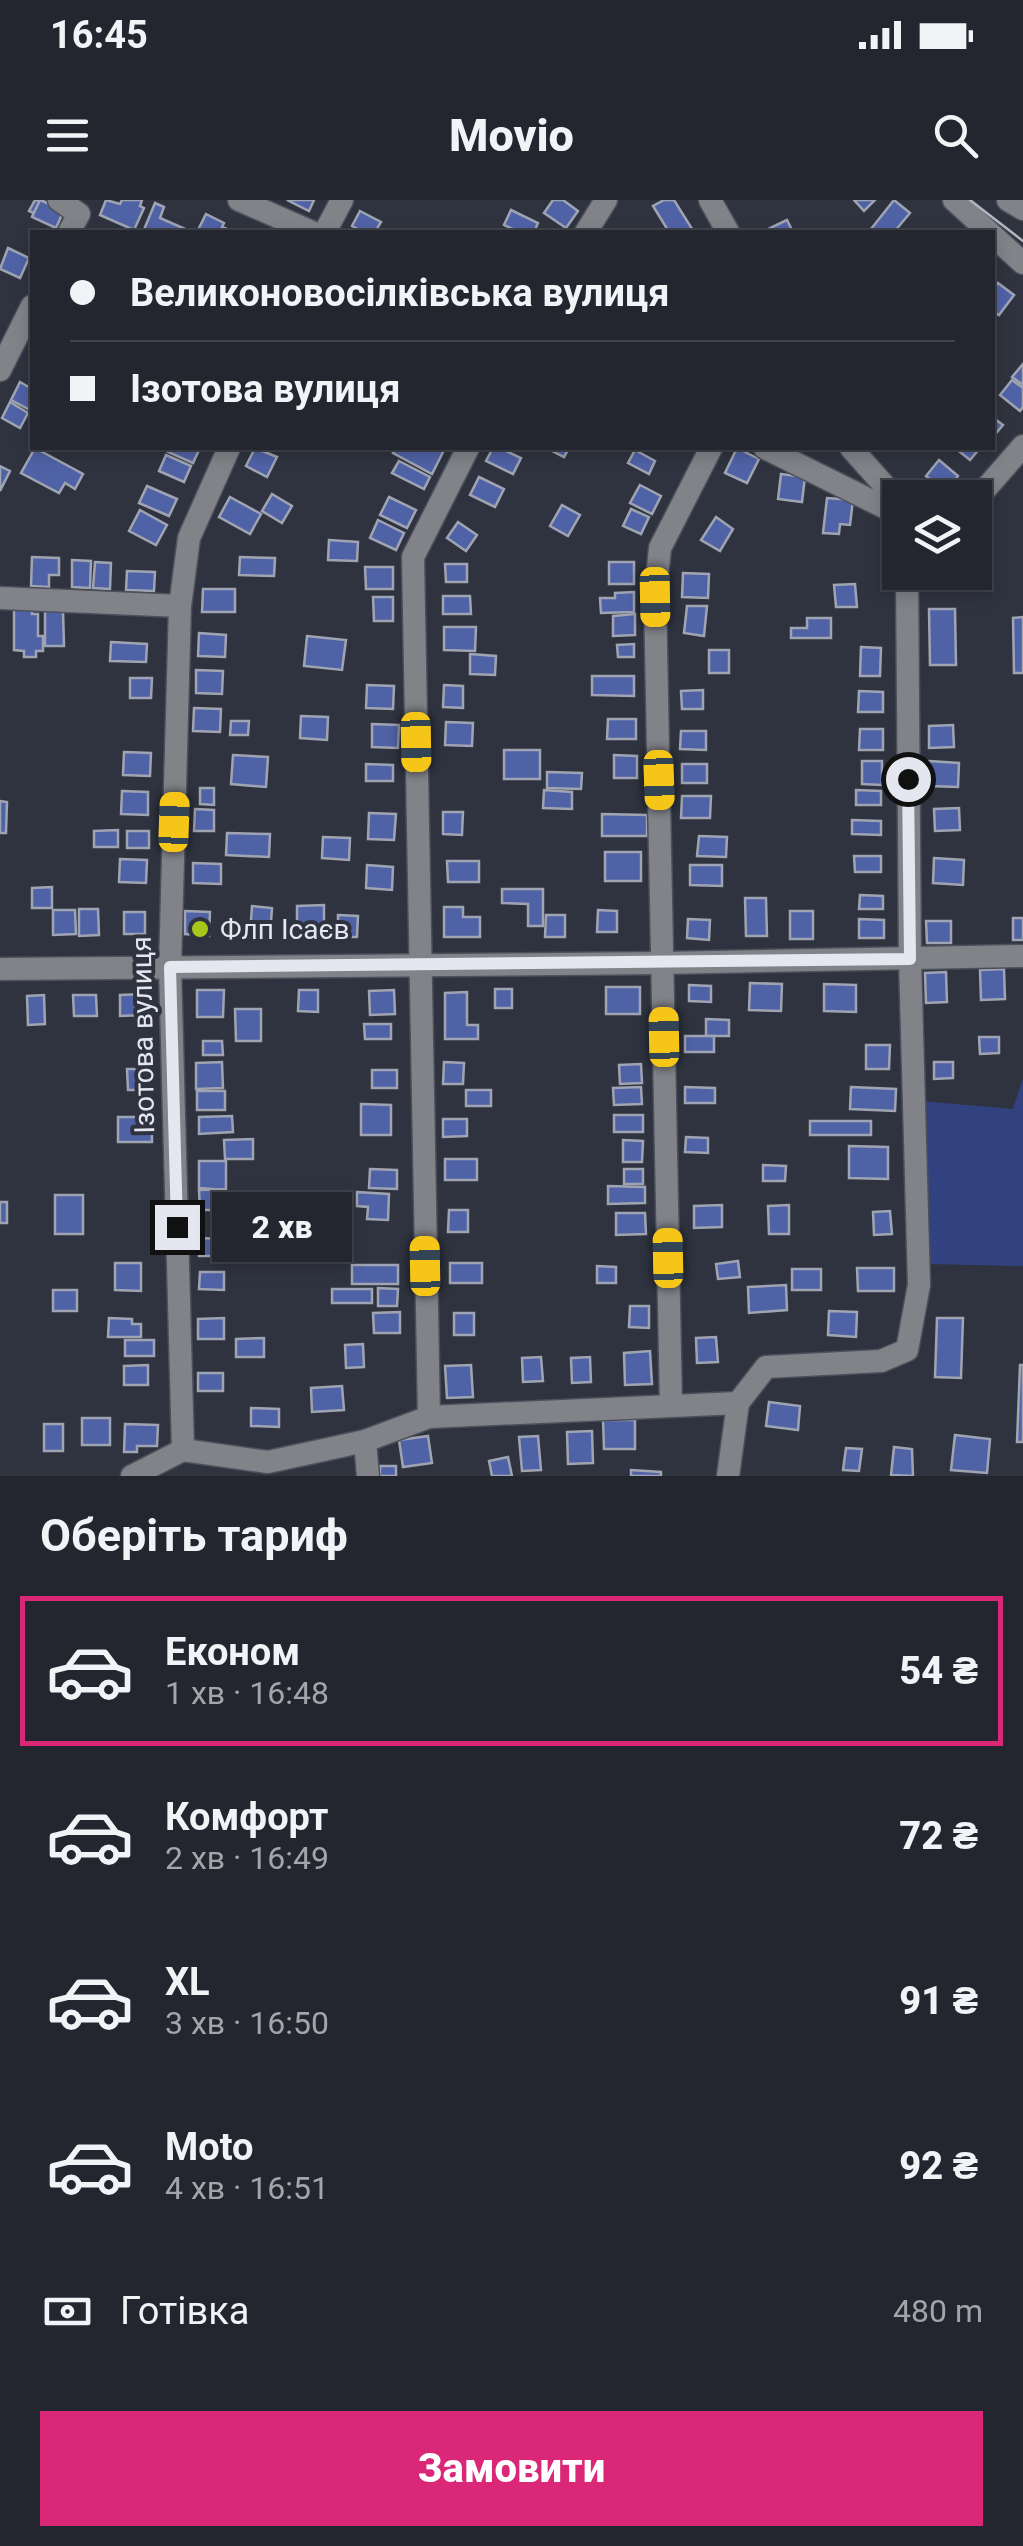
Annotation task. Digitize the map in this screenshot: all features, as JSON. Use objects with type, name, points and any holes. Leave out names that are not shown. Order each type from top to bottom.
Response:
[{"type":"street","points":[[59,200],[79,214],[70,230]]},
{"type":"street","points":[[239,200],[307,230]]},
{"type":"street","points":[[326,230],[342,200]]},
{"type":"street","points":[[587,230],[605,200]]},
{"type":"street","points":[[710,200],[727,230]]},
{"type":"street","points":[[954,200],[987,230]]},
{"type":"street","points":[[1008,200],[1023,210]]},
{"type":"street","points":[[995,238],[1023,263]]},
{"type":"street","points":[[0,370],[30,310]]},
{"type":"street","points":[[992,482],[1023,446]]},
{"type":"street","name":"Ізотова вулиця","points":[[183,1450],[170,967],[180,606],[189,538],[228,450]]},
{"type":"street","points":[[428,1417],[413,557],[467,450]]},
{"type":"street","points":[[671,1405],[655,597],[660,548],[710,450]]},
{"type":"street","points":[[769,450],[882,505]]},
{"type":"street","points":[[853,450],[882,483]]},
{"type":"street","points":[[728,1476],[738,1403],[766,1367],[881,1361],[907,1350],[919,1286],[910,959],[907,590]]},
{"type":"street","points":[[0,598],[180,606]]},
{"type":"street","points":[[0,968],[1023,956]]},
{"type":"street","points":[[132,1476],[183,1450],[268,1462],[365,1441],[428,1417],[738,1403]]},
{"type":"street","points":[[365,1441],[368,1476]]},
{"type":"shaded area","points":[[1023,1078],[1023,1266],[927,1264],[921,1101],[1013,1109]]},
{"type":"building","points":[[35,200],[56,204],[48,220],[29,211]]},
{"type":"building","points":[[40,200],[64,210],[56,228],[32,217]]},
{"type":"building","points":[[106,200],[120,204],[122,200],[142,200],[140,206],[144,208],[134,230],[100,215]]},
{"type":"building","points":[[287,200],[314,200],[309,211]]},
{"type":"building","points":[[553,200],[563,200],[578,211],[566,228],[544,213]]},
{"type":"building","points":[[674,200],[693,230],[668,230],[653,206]]},
{"type":"building","points":[[854,200],[875,200],[864,211]]},
{"type":"building","points":[[894,200],[910,213],[896,230],[871,229]]},
{"type":"building","points":[[155,203],[164,207],[160,218],[187,230],[144,230]]},
{"type":"building","points":[[511,210],[538,223],[535,230],[515,230],[504,225]]},
{"type":"building","points":[[360,211],[381,222],[376,230],[352,226]]},
{"type":"building","points":[[206,214],[224,223],[222,227],[227,229],[227,230],[198,230]]},
{"type":"building","points":[[787,220],[792,230],[766,230]]},
{"type":"building","points":[[8,248],[29,258],[20,278],[0,269]]},
{"type":"building","points":[[998,283],[1014,295],[999,315],[995,313]]},
{"type":"building","points":[[1023,364],[1023,385],[1012,377]]},
{"type":"building","points":[[1012,380],[1023,388],[1020,411],[1000,395]]},
{"type":"building","points":[[20,382],[30,388],[30,410],[11,400]]},
{"type":"building","points":[[10,402],[28,413],[20,428],[2,418]]},
{"type":"building","points":[[34,450],[39,450],[83,474],[75,489],[65,483],[59,493],[21,473]]},
{"type":"building","points":[[169,450],[199,450],[193,463]]},
{"type":"building","points":[[254,450],[277,457],[267,477],[246,466]]},
{"type":"building","points":[[395,450],[443,452],[432,474],[393,453]]},
{"type":"building","points":[[492,450],[504,450],[521,458],[513,474],[486,461]]},
{"type":"building","points":[[550,450],[568,450],[564,457]]},
{"type":"building","points":[[635,450],[655,461],[649,474],[628,463]]},
{"type":"building","points":[[736,450],[759,459],[747,483],[725,473]]},
{"type":"building","points":[[958,450],[978,450],[970,460]]},
{"type":"building","points":[[166,455],[191,466],[184,482],[159,471]]},
{"type":"building","points":[[939,460],[958,476],[955,480],[931,480],[926,476]]},
{"type":"building","points":[[399,461],[430,477],[424,489],[392,473]]},
{"type":"building","points":[[0,466],[10,471],[0,491]]},
{"type":"building","points":[[781,474],[805,477],[802,502],[778,499]]},
{"type":"building","points":[[479,477],[504,489],[495,507],[470,495]]},
{"type":"building","points":[[640,485],[661,496],[652,514],[630,503]]},
{"type":"building","points":[[147,486],[177,499],[169,516],[139,503]]},
{"type":"building","points":[[272,494],[292,506],[282,523],[262,511]]},
{"type":"building","points":[[230,497],[261,514],[250,534],[219,517]]},
{"type":"building","points":[[389,497],[416,510],[407,528],[380,515]]},
{"type":"building","points":[[827,498],[853,500],[850,525],[840,524],[839,534],[823,533]]},
{"type":"building","points":[[562,505],[580,515],[568,536],[550,526]]},
{"type":"building","points":[[631,509],[649,517],[641,534],[623,526]]},
{"type":"building","points":[[140,510],[167,525],[156,545],[129,531]]},
{"type":"building","points":[[716,517],[733,529],[720,551],[701,540]]},
{"type":"building","points":[[378,520],[404,533],[396,550],[370,538]]},
{"type":"building","points":[[458,522],[477,535],[466,551],[447,538]]},
{"type":"building","points":[[329,540],[358,542],[357,561],[328,560]]},
{"type":"building","points":[[32,557],[59,558],[59,575],[49,575],[49,587],[31,586]]},
{"type":"building","points":[[240,557],[275,558],[274,576],[239,575]]},
{"type":"building","points":[[72,560],[91,561],[90,588],[72,587]]},
{"type":"building","points":[[95,562],[111,563],[110,589],[93,588]]},
{"type":"building","points":[[609,562],[634,562],[634,584],[609,584]]},
{"type":"building","points":[[445,564],[467,564],[467,582],[446,582]]},
{"type":"building","points":[[365,567],[393,567],[393,589],[366,589]]},
{"type":"building","points":[[127,571],[155,572],[154,591],[126,590]]},
{"type":"building","points":[[683,573],[709,574],[708,598],[682,597]]},
{"type":"building","points":[[855,584],[857,607],[836,607],[834,585]]},
{"type":"building","points":[[203,589],[235,589],[235,612],[202,612]]},
{"type":"building","points":[[634,592],[634,612],[601,613],[600,598]]},
{"type":"building","points":[[443,596],[470,596],[471,614],[443,614]]},
{"type":"building","points":[[373,597],[393,597],[393,621],[374,621]]},
{"type":"building","points":[[687,606],[707,606],[704,636],[684,633]]},
{"type":"building","points":[[14,609],[32,609],[32,614],[38,614],[43,651],[36,651],[36,657],[24,657],[24,651],[14,650]]},
{"type":"building","points":[[929,609],[955,609],[956,665],[930,665]]},
{"type":"building","points":[[45,610],[63,610],[64,646],[45,646]]},
{"type":"building","points":[[635,614],[635,635],[613,636],[613,616]]},
{"type":"building","points":[[1023,617],[1023,673],[1014,673],[1013,618]]},
{"type":"building","points":[[807,618],[831,618],[831,638],[791,638],[791,628],[807,628]]},
{"type":"building","points":[[444,627],[476,627],[475,651],[444,650]]},
{"type":"building","points":[[199,633],[226,635],[225,657],[198,656]]},
{"type":"building","points":[[307,636],[346,640],[342,670],[304,666]]},
{"type":"building","points":[[111,642],[147,644],[146,662],[110,661]]},
{"type":"building","points":[[634,644],[634,657],[618,657],[617,645]]},
{"type":"building","points":[[861,647],[881,648],[880,676],[860,676]]},
{"type":"building","points":[[709,650],[729,650],[729,673],[709,673]]},
{"type":"building","points":[[470,654],[496,656],[495,675],[470,674]]},
{"type":"building","points":[[196,670],[223,671],[222,694],[196,693]]},
{"type":"building","points":[[592,676],[634,676],[634,696],[592,695]]},
{"type":"building","points":[[130,678],[152,678],[151,698],[130,698]]},
{"type":"building","points":[[367,685],[394,686],[393,709],[366,708]]},
{"type":"building","points":[[444,685],[463,686],[463,708],[443,707]]},
{"type":"building","points":[[703,690],[703,709],[682,709],[681,691]]},
{"type":"building","points":[[859,691],[883,692],[883,712],[858,712]]},
{"type":"building","points":[[194,708],[221,709],[220,732],[193,731]]},
{"type":"building","points":[[301,716],[328,717],[327,740],[300,738]]},
{"type":"building","points":[[608,719],[636,719],[636,739],[607,739]]},
{"type":"building","points":[[231,721],[249,721],[248,735],[230,735]]},
{"type":"building","points":[[446,722],[473,723],[472,746],[445,745]]},
{"type":"building","points":[[372,724],[399,725],[398,748],[372,747]]},
{"type":"building","points":[[953,725],[954,747],[929,748],[929,726]]},
{"type":"building","points":[[860,729],[883,729],[883,750],[859,750]]},
{"type":"building","points":[[681,731],[706,731],[706,750],[680,749]]},
{"type":"building","points":[[504,750],[540,750],[540,779],[504,779]]},
{"type":"building","points":[[124,752],[151,753],[150,776],[123,775]]},
{"type":"building","points":[[233,755],[268,757],[266,787],[231,784]]},
{"type":"building","points":[[614,755],[637,756],[637,778],[614,778]]},
{"type":"building","points":[[862,761],[882,761],[882,785],[862,784]]},
{"type":"building","points":[[929,761],[959,763],[958,787],[928,786]]},
{"type":"building","points":[[366,764],[393,765],[393,781],[366,781]]},
{"type":"building","points":[[682,764],[707,764],[707,783],[682,783]]},
{"type":"building","points":[[547,772],[582,773],[581,789],[547,788]]},
{"type":"building","points":[[200,788],[214,788],[214,805],[200,804]]},
{"type":"building","points":[[544,790],[572,792],[572,809],[543,808]]},
{"type":"building","points":[[856,790],[881,791],[881,805],[856,805]]},
{"type":"building","points":[[122,791],[148,792],[148,815],[121,814]]},
{"type":"building","points":[[682,796],[711,796],[710,818],[681,818]]},
{"type":"building","points":[[0,801],[7,802],[6,833],[0,833]]},
{"type":"building","points":[[959,808],[960,830],[935,831],[934,809]]},
{"type":"building","points":[[195,809],[214,810],[214,831],[194,831]]},
{"type":"building","points":[[443,812],[463,812],[462,835],[443,834]]},
{"type":"building","points":[[369,813],[396,814],[394,840],[368,839]]},
{"type":"building","points":[[602,814],[647,815],[647,836],[602,836]]},
{"type":"building","points":[[852,820],[881,821],[881,835],[852,834]]},
{"type":"building","points":[[118,830],[118,847],[94,847],[94,831]]},
{"type":"building","points":[[127,831],[149,831],[149,848],[127,848]]},
{"type":"building","points":[[227,833],[270,834],[269,857],[226,855]]},
{"type":"building","points":[[699,836],[727,837],[726,857],[697,856]]},
{"type":"building","points":[[323,837],[350,838],[349,860],[322,858]]},
{"type":"building","points":[[605,852],[641,852],[641,881],[605,881]]},
{"type":"building","points":[[854,856],[881,856],[881,872],[855,872]]},
{"type":"building","points":[[934,858],[964,860],[963,885],[933,883]]},
{"type":"building","points":[[120,859],[147,860],[146,883],[119,882]]},
{"type":"building","points":[[447,861],[479,861],[479,882],[448,882]]},
{"type":"building","points":[[193,863],[221,864],[221,884],[193,883]]},
{"type":"building","points":[[367,865],[393,867],[392,890],[366,888]]},
{"type":"building","points":[[690,865],[722,865],[722,886],[690,885]]},
{"type":"building","points":[[52,887],[52,908],[32,908],[32,888]]},
{"type":"building","points":[[502,889],[543,889],[543,926],[528,926],[528,904],[502,903]]},
{"type":"building","points":[[860,895],[883,896],[883,909],[859,909]]},
{"type":"building","points":[[745,898],[766,898],[767,936],[746,936]]},
{"type":"building","points":[[324,905],[324,938],[297,938],[297,906]]},
{"type":"building","points":[[252,906],[272,908],[270,936],[250,934]]},
{"type":"building","points":[[444,907],[463,907],[463,917],[480,917],[480,937],[444,937]]},
{"type":"building","points":[[79,909],[98,909],[99,935],[79,936]]},
{"type":"building","points":[[53,910],[75,910],[76,934],[53,935]]},
{"type":"building","points":[[598,910],[617,911],[617,932],[597,932]]},
{"type":"building","points":[[185,911],[210,912],[209,936],[185,934]]},
{"type":"building","points":[[790,911],[813,911],[813,939],[790,939]]},
{"type":"building","points":[[124,912],[145,912],[145,934],[124,934]]},
{"type":"building","points":[[338,915],[358,916],[357,937],[338,937]]},
{"type":"building","points":[[546,915],[565,915],[565,937],[545,937]]},
{"type":"building","points":[[1013,918],[1023,918],[1023,940],[1013,940]]},
{"type":"building","points":[[688,919],[710,920],[709,940],[687,938]]},
{"type":"building","points":[[859,919],[884,920],[884,938],[859,938]]},
{"type":"building","points":[[926,921],[951,921],[951,943],[927,943]]},
{"type":"building","points":[[1004,969],[1005,999],[981,1000],[980,970]]},
{"type":"building","points":[[946,972],[947,1002],[926,1003],[925,973]]},
{"type":"building","points":[[750,983],[782,984],[781,1011],[749,1010]]},
{"type":"building","points":[[824,984],[856,985],[856,1012],[824,1011]]},
{"type":"building","points":[[689,985],[711,986],[711,1002],[689,1001]]},
{"type":"building","points":[[606,987],[640,987],[640,1014],[606,1014]]},
{"type":"building","points":[[495,989],[512,989],[512,1008],[495,1008]]},
{"type":"building","points":[[197,990],[224,990],[223,1017],[197,1017]]},
{"type":"building","points":[[299,990],[318,990],[318,1012],[298,1011]]},
{"type":"building","points":[[394,990],[395,1014],[370,1015],[369,991]]},
{"type":"building","points":[[467,992],[467,1025],[478,1025],[478,1039],[445,1039],[445,993]]},
{"type":"building","points":[[143,994],[144,1015],[120,1016],[120,995]]},
{"type":"building","points":[[44,995],[45,1024],[28,1025],[27,996]]},
{"type":"building","points":[[73,995],[96,995],[97,1016],[74,1016]]},
{"type":"building","points":[[235,1009],[261,1009],[261,1041],[236,1041]]},
{"type":"building","points":[[706,1019],[729,1020],[729,1036],[706,1036]]},
{"type":"building","points":[[364,1024],[391,1024],[391,1039],[365,1039]]},
{"type":"building","points":[[685,1036],[714,1036],[714,1052],[685,1052]]},
{"type":"building","points":[[979,1037],[999,1037],[999,1053],[980,1054]]},
{"type":"building","points":[[203,1041],[222,1041],[223,1055],[203,1055]]},
{"type":"building","points":[[866,1045],[890,1045],[889,1069],[866,1069]]},
{"type":"building","points":[[222,1062],[223,1088],[196,1089],[196,1063]]},
{"type":"building","points":[[444,1062],[464,1063],[463,1084],[443,1084]]},
{"type":"building","points":[[934,1062],[953,1062],[953,1078],[934,1079]]},
{"type":"building","points":[[641,1064],[642,1083],[620,1084],[619,1065]]},
{"type":"building","points":[[127,1069],[150,1069],[151,1090],[128,1090]]},
{"type":"building","points":[[372,1070],[397,1070],[397,1088],[372,1088]]},
{"type":"building","points":[[641,1087],[642,1104],[614,1105],[613,1088]]},
{"type":"building","points":[[685,1087],[715,1088],[715,1103],[685,1103]]},
{"type":"building","points":[[851,1087],[896,1089],[895,1111],[850,1109]]},
{"type":"building","points":[[466,1090],[491,1090],[491,1106],[466,1106]]},
{"type":"building","points":[[197,1091],[225,1091],[225,1110],[197,1110]]},
{"type":"building","points":[[361,1104],[391,1105],[391,1135],[361,1135]]},
{"type":"building","points":[[614,1115],[643,1115],[643,1132],[614,1132]]},
{"type":"building","points":[[232,1116],[233,1132],[199,1134],[199,1117]]},
{"type":"building","points":[[118,1117],[152,1117],[152,1142],[118,1142]]},
{"type":"building","points":[[443,1119],[467,1119],[467,1136],[443,1137]]},
{"type":"building","points":[[810,1121],[871,1121],[871,1135],[810,1135]]},
{"type":"building","points":[[686,1137],[708,1138],[708,1153],[685,1152]]},
{"type":"building","points":[[253,1139],[253,1159],[225,1159],[224,1140]]},
{"type":"building","points":[[623,1140],[643,1141],[642,1162],[623,1162]]},
{"type":"building","points":[[849,1146],[888,1147],[888,1179],[849,1178]]},
{"type":"building","points":[[445,1159],[477,1159],[477,1180],[445,1180]]},
{"type":"building","points":[[199,1161],[226,1161],[226,1190],[199,1188]]},
{"type":"building","points":[[763,1165],[786,1166],[785,1181],[763,1181]]},
{"type":"building","points":[[370,1169],[397,1170],[397,1189],[369,1188]]},
{"type":"building","points":[[624,1169],[643,1169],[643,1184],[624,1184]]},
{"type":"building","points":[[608,1186],[645,1187],[645,1203],[608,1204]]},
{"type":"building","points":[[225,1189],[226,1210],[200,1210],[199,1190]]},
{"type":"building","points":[[357,1192],[389,1194],[388,1220],[367,1219],[368,1207],[357,1206]]},
{"type":"building","points":[[55,1195],[83,1195],[83,1234],[55,1234]]},
{"type":"building","points":[[0,1202],[7,1202],[7,1223],[0,1223]]},
{"type":"building","points":[[722,1205],[722,1227],[694,1228],[694,1206]]},
{"type":"building","points":[[789,1205],[789,1234],[769,1234],[768,1206]]},
{"type":"building","points":[[449,1210],[468,1210],[468,1232],[448,1232]]},
{"type":"building","points":[[890,1211],[892,1234],[874,1235],[873,1212]]},
{"type":"building","points":[[616,1213],[645,1213],[646,1234],[616,1235]]},
{"type":"building","points":[[199,1238],[223,1239],[223,1256],[199,1256]]},
{"type":"building","points":[[350,1239],[350,1260],[324,1260],[324,1240]]},
{"type":"building","points":[[738,1261],[740,1277],[718,1279],[716,1264]]},
{"type":"building","points":[[115,1263],[141,1263],[141,1291],[115,1290]]},
{"type":"building","points":[[450,1263],[482,1263],[482,1283],[450,1283]]},
{"type":"building","points":[[352,1265],[398,1265],[398,1284],[352,1284]]},
{"type":"building","points":[[597,1266],[616,1267],[616,1283],[597,1283]]},
{"type":"building","points":[[857,1268],[894,1268],[894,1291],[858,1291]]},
{"type":"building","points":[[792,1269],[821,1269],[821,1290],[792,1290]]},
{"type":"building","points":[[200,1272],[224,1272],[224,1290],[199,1289]]},
{"type":"building","points":[[786,1285],[787,1310],[749,1313],[748,1287]]},
{"type":"building","points":[[378,1288],[398,1289],[397,1306],[378,1306]]},
{"type":"building","points":[[332,1289],[372,1289],[372,1303],[332,1303]]},
{"type":"building","points":[[53,1290],[77,1290],[77,1311],[53,1311]]},
{"type":"building","points":[[630,1306],[649,1306],[649,1328],[629,1327]]},
{"type":"building","points":[[829,1311],[857,1312],[856,1337],[828,1335]]},
{"type":"building","points":[[400,1312],[400,1333],[374,1333],[373,1313]]},
{"type":"building","points":[[454,1313],[474,1313],[474,1335],[454,1335]]},
{"type":"building","points":[[109,1318],[132,1319],[132,1324],[141,1324],[141,1337],[108,1337]]},
{"type":"building","points":[[224,1318],[224,1339],[198,1339],[198,1319]]},
{"type":"building","points":[[937,1318],[963,1318],[961,1378],[935,1377]]},
{"type":"building","points":[[716,1337],[718,1362],[697,1363],[696,1338]]},
{"type":"building","points":[[264,1338],[264,1357],[236,1357],[236,1339]]},
{"type":"building","points":[[125,1340],[154,1340],[154,1356],[125,1356]]},
{"type":"building","points":[[363,1344],[364,1367],[346,1368],[345,1345]]},
{"type":"building","points":[[650,1351],[652,1384],[625,1385],[624,1353]]},
{"type":"building","points":[[541,1357],[543,1381],[523,1382],[522,1358]]},
{"type":"building","points":[[590,1357],[591,1382],[572,1383],[571,1358]]},
{"type":"building","points":[[148,1365],[148,1385],[124,1385],[124,1366]]},
{"type":"building","points":[[471,1365],[473,1397],[447,1398],[445,1366]]},
{"type":"building","points":[[1020,1365],[1023,1442],[1017,1442]]},
{"type":"building","points":[[198,1373],[223,1373],[223,1391],[198,1391]]},
{"type":"building","points":[[342,1386],[344,1410],[312,1412],[311,1388]]},
{"type":"building","points":[[769,1402],[800,1406],[798,1430],[766,1426]]},
{"type":"building","points":[[251,1408],[279,1409],[279,1427],[251,1426]]},
{"type":"building","points":[[82,1418],[110,1418],[110,1445],[82,1445]]},
{"type":"building","points":[[603,1420],[635,1420],[635,1449],[604,1449]]},
{"type":"building","points":[[44,1424],[63,1424],[63,1451],[44,1451]]},
{"type":"building","points":[[125,1424],[158,1425],[157,1446],[137,1446],[137,1452],[124,1452]]},
{"type":"building","points":[[592,1431],[593,1463],[568,1464],[567,1432]]},
{"type":"building","points":[[955,1435],[990,1439],[987,1473],[951,1470]]},
{"type":"building","points":[[428,1436],[432,1463],[403,1467],[399,1440]]},
{"type":"building","points":[[538,1436],[541,1470],[522,1471],[519,1437]]},
{"type":"building","points":[[894,1447],[912,1449],[913,1476],[891,1475]]},
{"type":"building","points":[[846,1448],[862,1449],[859,1471],[843,1470]]},
{"type":"building","points":[[508,1457],[512,1476],[492,1476],[489,1461]]},
{"type":"building","points":[[380,1466],[396,1466],[396,1476],[380,1476]]},
{"type":"building","points":[[631,1470],[661,1472],[661,1476],[631,1476]]},
{"type":"tram line","points":[[970,200],[1023,241]]},
{"type":"place","name":"Флп Ісаєв","points":[[200,929]]},
{"type":"route","points":[[177,1227],[170,967],[910,959],[908,779]]}]
